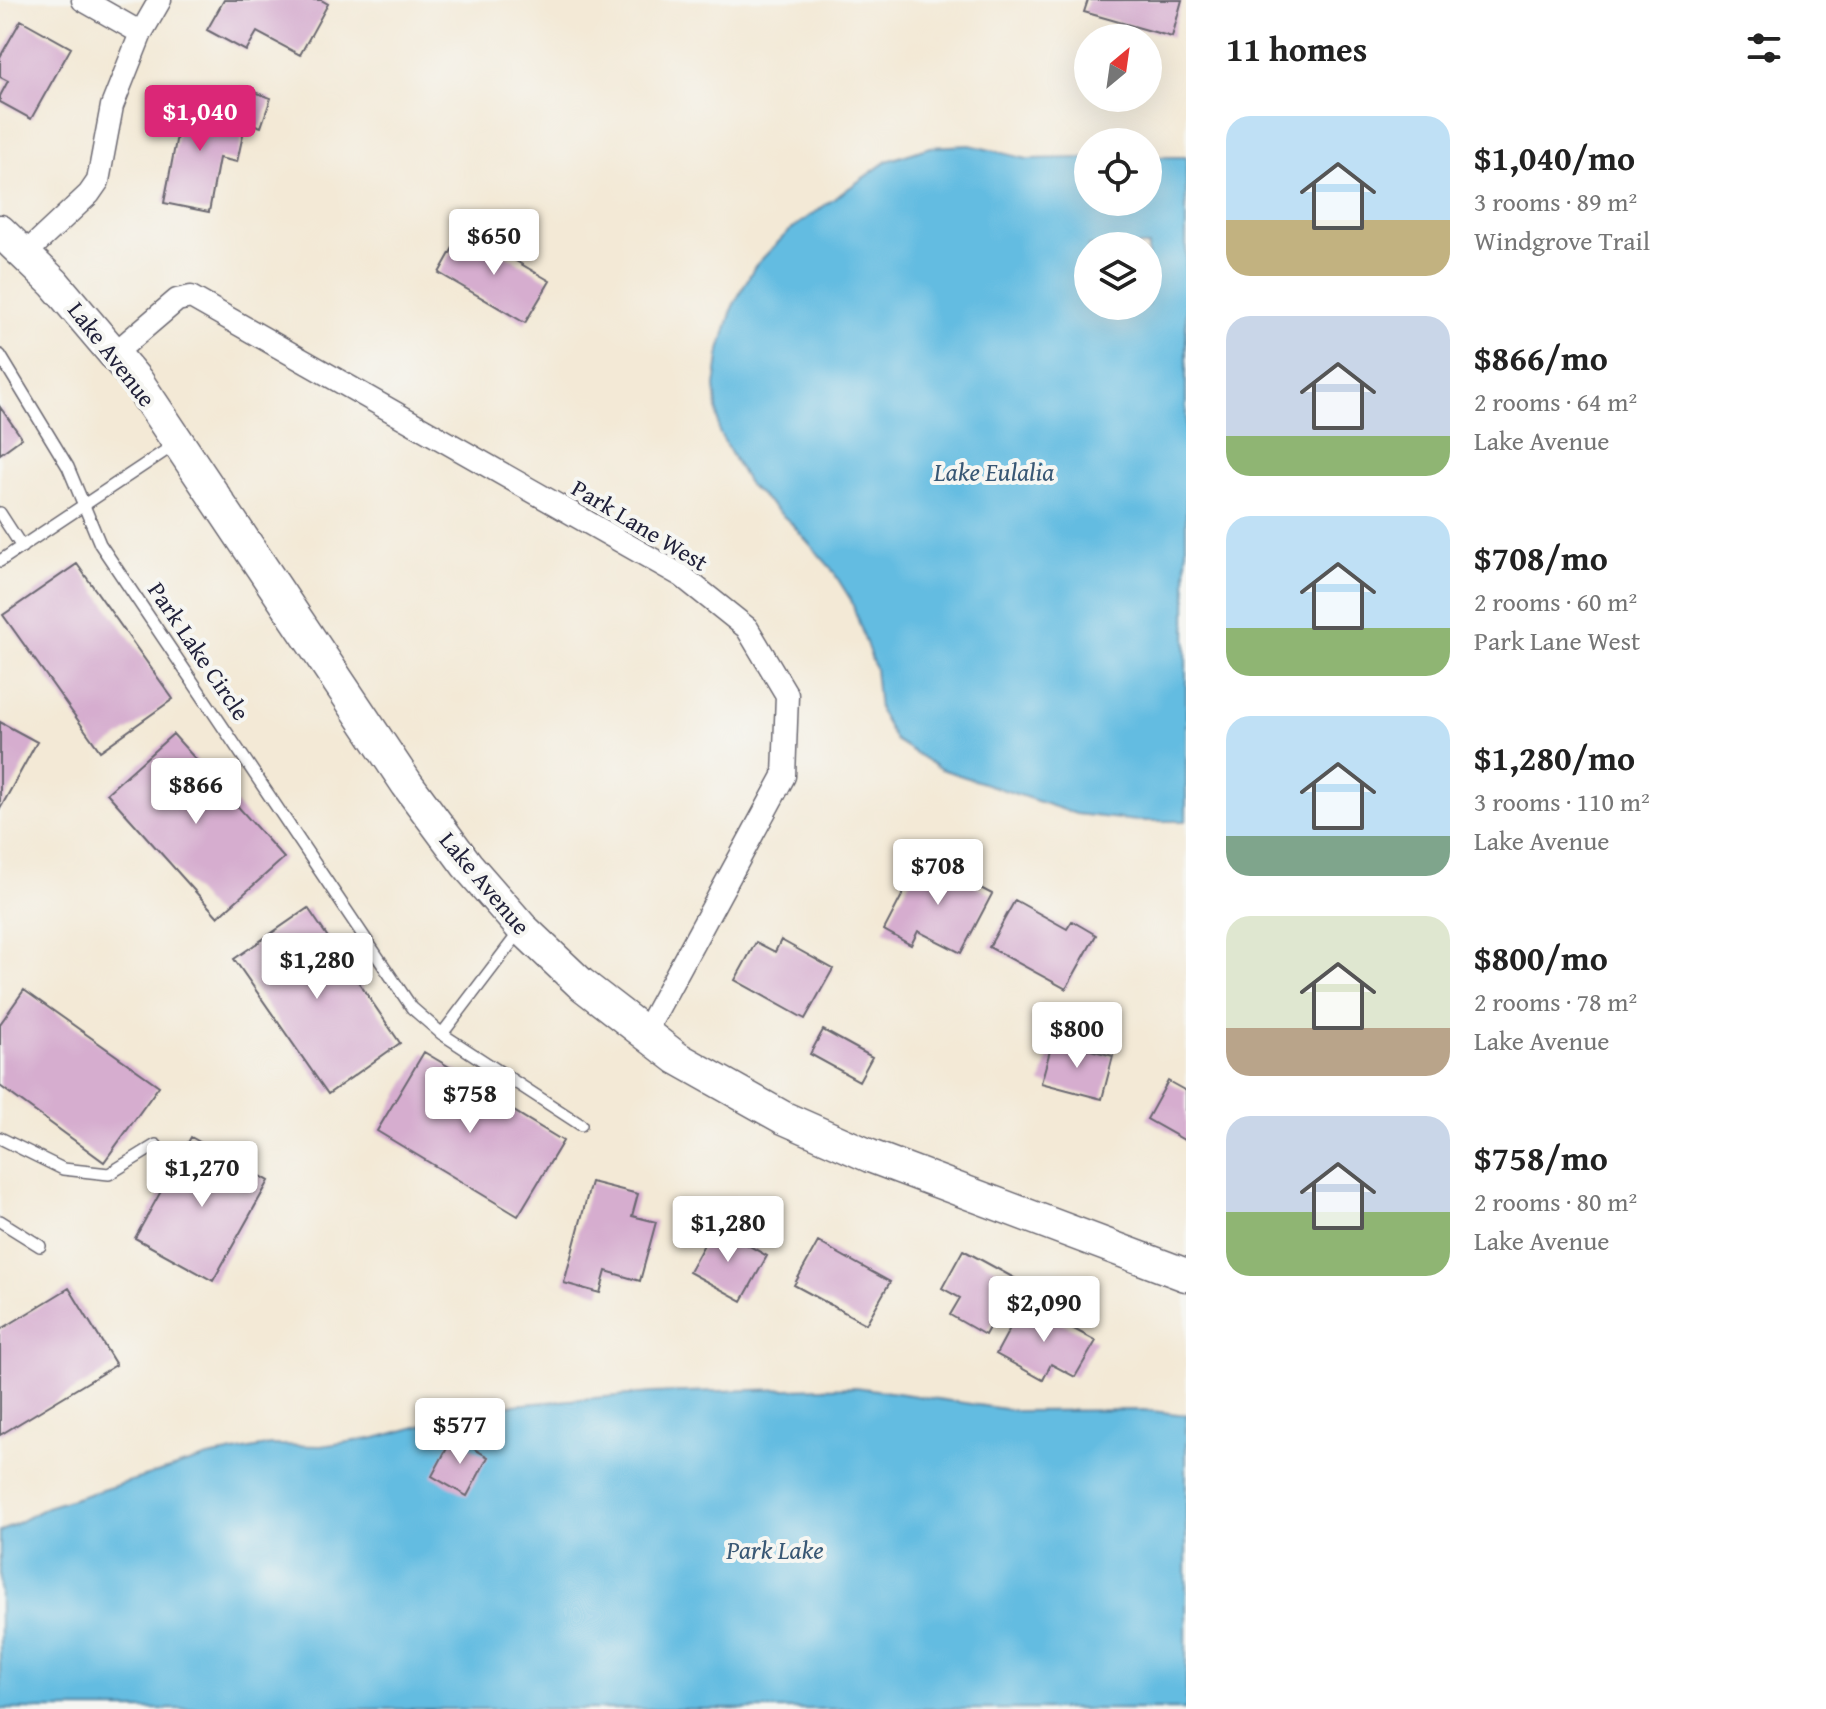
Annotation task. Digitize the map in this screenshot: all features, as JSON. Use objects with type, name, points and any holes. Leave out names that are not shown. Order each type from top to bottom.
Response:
[{"type":"main road","name":"Lake Avenue","points":[[0,231],[25,254],[115,353],[414,794],[467,865],[522,928],[580,983],[644,1034],[712,1079],[818,1134],[1186,1275]]},
{"type":"street","points":[[83,0],[141,33]]},
{"type":"street","points":[[25,254],[89,194],[98,181],[112,106],[141,33],[160,0]]},
{"type":"street","name":"Park Lane West","points":[[115,353],[177,300],[191,297],[682,576],[747,628],[787,695],[784,776],[644,1034]]},
{"type":"lane","name":"Park Lake Circle","points":[[0,355],[68,467],[100,544],[412,1008],[442,1034],[581,1125]]},
{"type":"lane","points":[[0,561],[178,443]]},
{"type":"lane","points":[[0,513],[22,547]]},
{"type":"lane","points":[[442,1034],[522,928]]},
{"type":"lane","points":[[0,1138],[63,1169],[109,1174],[156,1145]]},
{"type":"lane","points":[[0,1221],[40,1246]]},
{"type":"water","name":"Lake Eulalia","points":[[970,145],[1027,159],[1074,158],[1074,216],[1162,216],[1162,157],[1186,157],[1186,821],[1137,821],[1076,814],[941,769],[895,740],[879,710],[875,669],[851,600],[831,568],[791,523],[749,485],[719,432],[715,386],[720,350],[733,306],[755,266],[789,231],[887,161],[930,147]]},
{"type":"water","name":"Park Lake","points":[[856,1387],[1018,1411],[1143,1410],[1186,1415],[1186,1709],[0,1709],[0,1532],[47,1507],[208,1457],[271,1445],[321,1446],[376,1438],[490,1407],[652,1393]]},
{"type":"building","points":[[224,0],[321,0],[328,4],[300,55],[257,32],[246,51],[207,30]]},
{"type":"building","points":[[1088,0],[1182,0],[1172,37],[1162,34],[1162,24],[1126,24],[1084,12]]},
{"type":"building","points":[[21,20],[71,48],[31,119],[0,102],[8,81],[0,77],[0,57]]},
{"type":"building","points":[[241,87],[271,98],[261,127],[230,116]]},
{"type":"building","points":[[185,94],[221,101],[217,124],[244,130],[237,162],[219,158],[209,212],[164,203]]},
{"type":"building","points":[[463,230],[550,281],[525,323],[439,273]]},
{"type":"building","points":[[0,407],[22,438],[0,454]]},
{"type":"building","points":[[77,564],[173,699],[100,751],[3,615]]},
{"type":"building","points":[[0,722],[37,742],[0,809]]},
{"type":"building","points":[[173,734],[284,858],[218,917],[107,793]]},
{"type":"building","points":[[922,857],[992,894],[961,953],[918,931],[911,945],[884,930]]},
{"type":"building","points":[[1015,900],[1067,929],[1072,921],[1096,935],[1066,989],[989,947]]},
{"type":"building","points":[[308,908],[400,1043],[328,1094],[234,959]]},
{"type":"building","points":[[781,940],[833,969],[805,1019],[735,980],[756,942],[775,952]]},
{"type":"building","points":[[24,990],[159,1086],[104,1162],[0,1086],[0,1024]]},
{"type":"building","points":[[823,1030],[872,1057],[859,1081],[810,1054]]},
{"type":"building","points":[[1053,1040],[1113,1056],[1102,1099],[1041,1083]]},
{"type":"building","points":[[424,1052],[473,1081],[471,1085],[563,1141],[518,1216],[377,1131]]},
{"type":"building","points":[[1168,1081],[1186,1091],[1186,1141],[1147,1119]]},
{"type":"building","points":[[191,1137],[269,1181],[213,1281],[135,1238]]},
{"type":"building","points":[[591,1182],[638,1194],[632,1216],[656,1222],[640,1281],[606,1271],[600,1293],[564,1283]]},
{"type":"building","points":[[714,1226],[767,1256],[742,1301],[689,1272]]},
{"type":"building","points":[[818,1242],[890,1282],[866,1324],[794,1285]]},
{"type":"building","points":[[963,1250],[1016,1279],[985,1335],[950,1315],[960,1298],[942,1288]]},
{"type":"building","points":[[69,1288],[116,1365],[0,1435],[0,1330]]},
{"type":"building","points":[[1024,1302],[1096,1341],[1075,1377],[1051,1364],[1043,1380],[996,1354]]},
{"type":"building","points":[[453,1437],[488,1457],[467,1496],[432,1476]]}]
